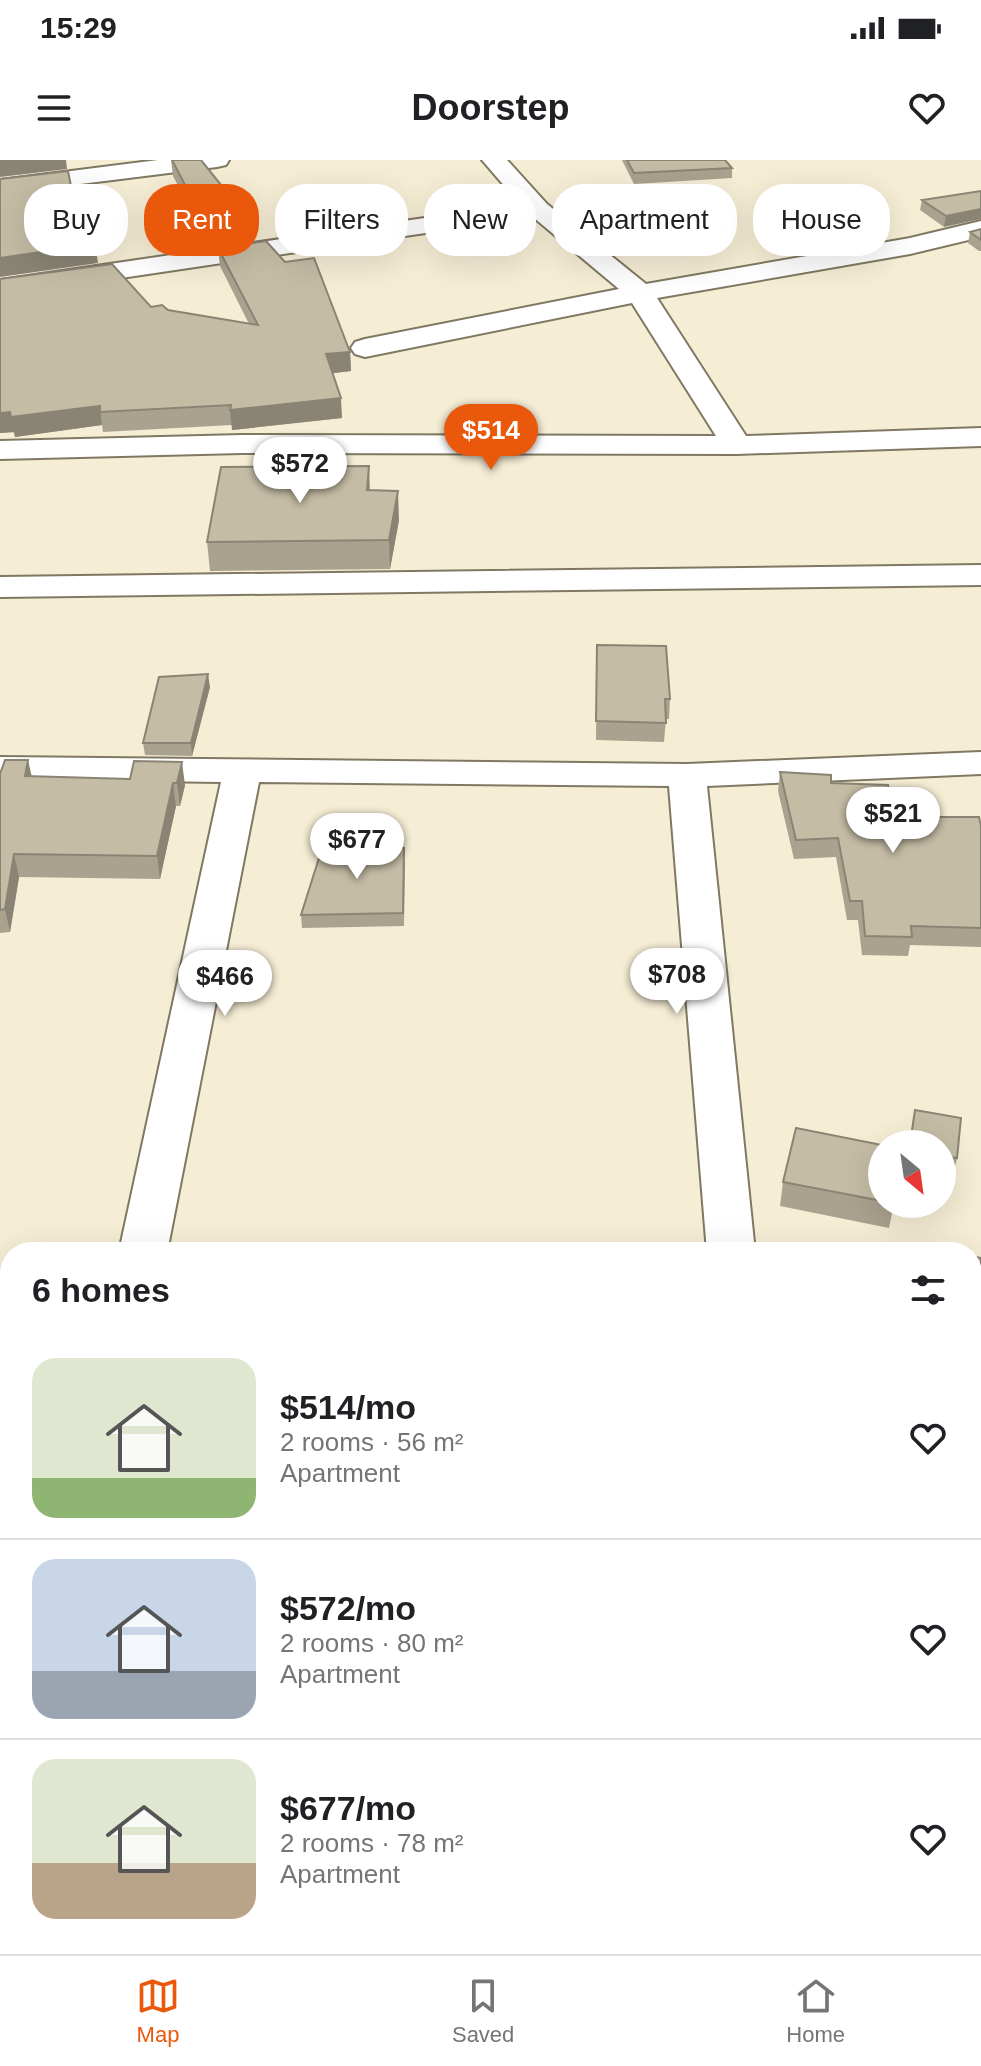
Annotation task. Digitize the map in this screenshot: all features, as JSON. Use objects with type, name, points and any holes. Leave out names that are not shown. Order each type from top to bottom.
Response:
[{"type":"street","points":[[0,187],[217,160]]},
{"type":"street","points":[[494,160],[538,209],[640,293],[737,445]]},
{"type":"street","points":[[0,288],[538,209]]},
{"type":"street","points":[[365,348],[640,293],[910,246],[981,229]]},
{"type":"street","points":[[0,450],[242,444],[737,445],[981,437]]},
{"type":"street","points":[[0,587],[981,575]]},
{"type":"street","points":[[0,768],[687,775],[981,763]]},
{"type":"street","points":[[145,1242],[242,770]]},
{"type":"street","points":[[687,775],[730,1242]]},
{"type":"building","points":[[172,160],[201,160],[220,184],[185,184]]},
{"type":"building","points":[[627,160],[725,160],[732,168],[634,173]]},
{"type":"building","points":[[68,171],[71,184],[24,184],[24,254],[0,258],[0,179]]},
{"type":"building","points":[[981,191],[981,209],[946,216],[922,200]]},
{"type":"building","points":[[981,229],[981,240],[970,232]]},
{"type":"building","points":[[266,241],[275,251],[275,256],[285,262],[314,258],[350,352],[326,354],[341,398],[230,410],[231,405],[100,412],[100,406],[11,417],[10,412],[0,413],[0,279],[112,264],[151,307],[162,305],[168,310],[258,325],[222,256],[259,256],[259,242]]},
{"type":"building","points":[[369,466],[367,490],[398,491],[389,540],[207,542],[221,467]]},
{"type":"building","points":[[597,645],[666,646],[670,699],[665,699],[666,723],[596,721]]},
{"type":"building","points":[[208,674],[191,743],[143,743],[159,677]]},
{"type":"building","points":[[5,760],[28,760],[25,776],[130,779],[134,761],[182,762],[177,783],[173,783],[157,856],[14,854],[5,909],[0,910],[0,774]]},
{"type":"building","points":[[780,772],[831,775],[831,783],[888,785],[892,817],[979,817],[981,928],[911,926],[912,937],[865,936],[862,901],[850,901],[838,838],[796,840]]},
{"type":"building","points":[[324,842],[404,848],[403,913],[301,915]]},
{"type":"building","points":[[915,1110],[961,1118],[957,1158],[956,1130],[912,1130]]},
{"type":"building","points":[[796,1128],[868,1142],[868,1198],[783,1182]]}]
